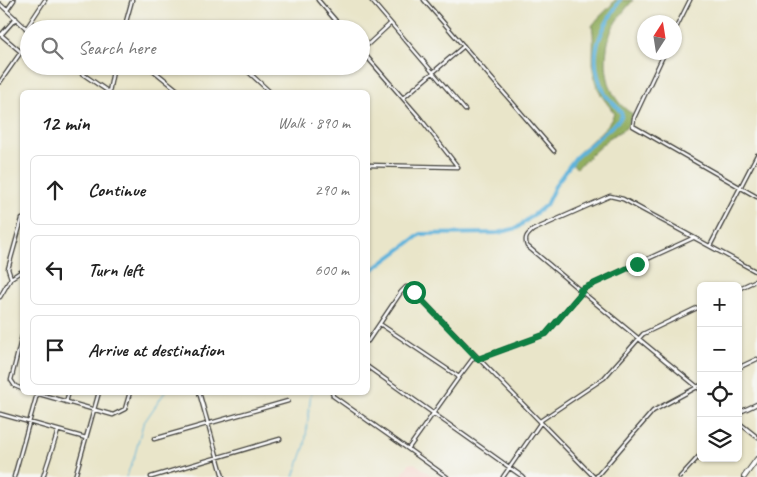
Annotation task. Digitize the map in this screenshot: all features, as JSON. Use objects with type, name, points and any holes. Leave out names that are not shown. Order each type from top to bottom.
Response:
[{"type":"main road","points":[[744,477],[757,458]]},
{"type":"street","points":[[6,10],[14,0]]},
{"type":"street","points":[[31,20],[45,0]]},
{"type":"street","points":[[126,20],[132,0]]},
{"type":"street","points":[[318,0],[335,20]]},
{"type":"street","points":[[371,0],[465,110]]},
{"type":"street","points":[[424,0],[554,151]]},
{"type":"street","points":[[682,16],[690,0]]},
{"type":"street","points":[[0,4],[20,22]]},
{"type":"street","points":[[16,18],[1,35],[20,51]]},
{"type":"street","points":[[370,42],[391,24]]},
{"type":"street","points":[[403,98],[464,46]]},
{"type":"street","points":[[0,82],[20,53]]},
{"type":"street","points":[[370,60],[458,167],[370,165]]},
{"type":"street","points":[[661,60],[634,118],[633,126],[757,197]]},
{"type":"street","points":[[84,75],[106,90]]},
{"type":"street","points":[[109,90],[112,75]]},
{"type":"street","points":[[159,75],[178,90]]},
{"type":"street","points":[[252,75],[268,90]]},
{"type":"street","points":[[710,246],[757,155]]},
{"type":"street","points":[[370,338],[401,292],[408,287],[595,477],[653,411],[697,387],[527,246],[525,238],[530,233],[613,195],[757,272]]},
{"type":"street","points":[[11,278],[8,269],[20,226]]},
{"type":"street","points":[[478,359],[546,334],[581,291],[693,238]]},
{"type":"street","points":[[0,297],[11,278],[20,272]]},
{"type":"street","points":[[742,287],[757,280]]},
{"type":"street","points":[[503,477],[541,422],[604,378],[638,338],[648,330],[697,308]]},
{"type":"street","points":[[380,324],[459,377]]},
{"type":"street","points":[[20,344],[11,380],[15,386],[20,388]]},
{"type":"street","points":[[408,449],[475,356]]},
{"type":"street","points":[[742,366],[757,359]]},
{"type":"street","points":[[370,368],[523,477]]},
{"type":"street","points":[[14,477],[37,395]]},
{"type":"street","points":[[41,395],[114,415],[127,407],[129,395]]},
{"type":"street","points":[[66,402],[68,395]]},
{"type":"street","points":[[75,477],[98,395]]},
{"type":"street","points":[[201,395],[223,477]]},
{"type":"street","points":[[334,395],[447,477]]},
{"type":"street","points":[[154,439],[288,400]]},
{"type":"street","points":[[742,411],[757,404]]},
{"type":"street","points":[[0,421],[1,415],[86,438]]},
{"type":"street","points":[[742,425],[757,437]]},
{"type":"street","points":[[43,477],[58,431]]},
{"type":"street","points":[[151,477],[280,439]]},
{"type":"street","points":[[680,477],[697,458]]},
{"type":"shaded area","points":[[414,463],[434,477],[400,477],[409,464]]},
{"type":"green space","points":[[615,0],[633,0],[612,29],[606,64],[611,88],[616,98],[623,107],[633,114],[626,128],[609,138],[577,168],[570,163],[602,131],[612,119],[614,113],[595,81],[592,26]]},
{"type":"waterway","points":[[370,272],[421,234],[498,233],[517,228],[546,205],[556,184],[576,157],[619,120],[622,115],[605,94],[596,68],[596,56],[601,34],[620,0]]},
{"type":"waterway","points":[[126,477],[134,458],[143,424],[163,395]]},
{"type":"waterway","points":[[294,477],[305,445],[311,395]]},
{"type":"route","points":[[414,292],[478,359],[546,334],[582,292],[580,290],[637,264]]}]
